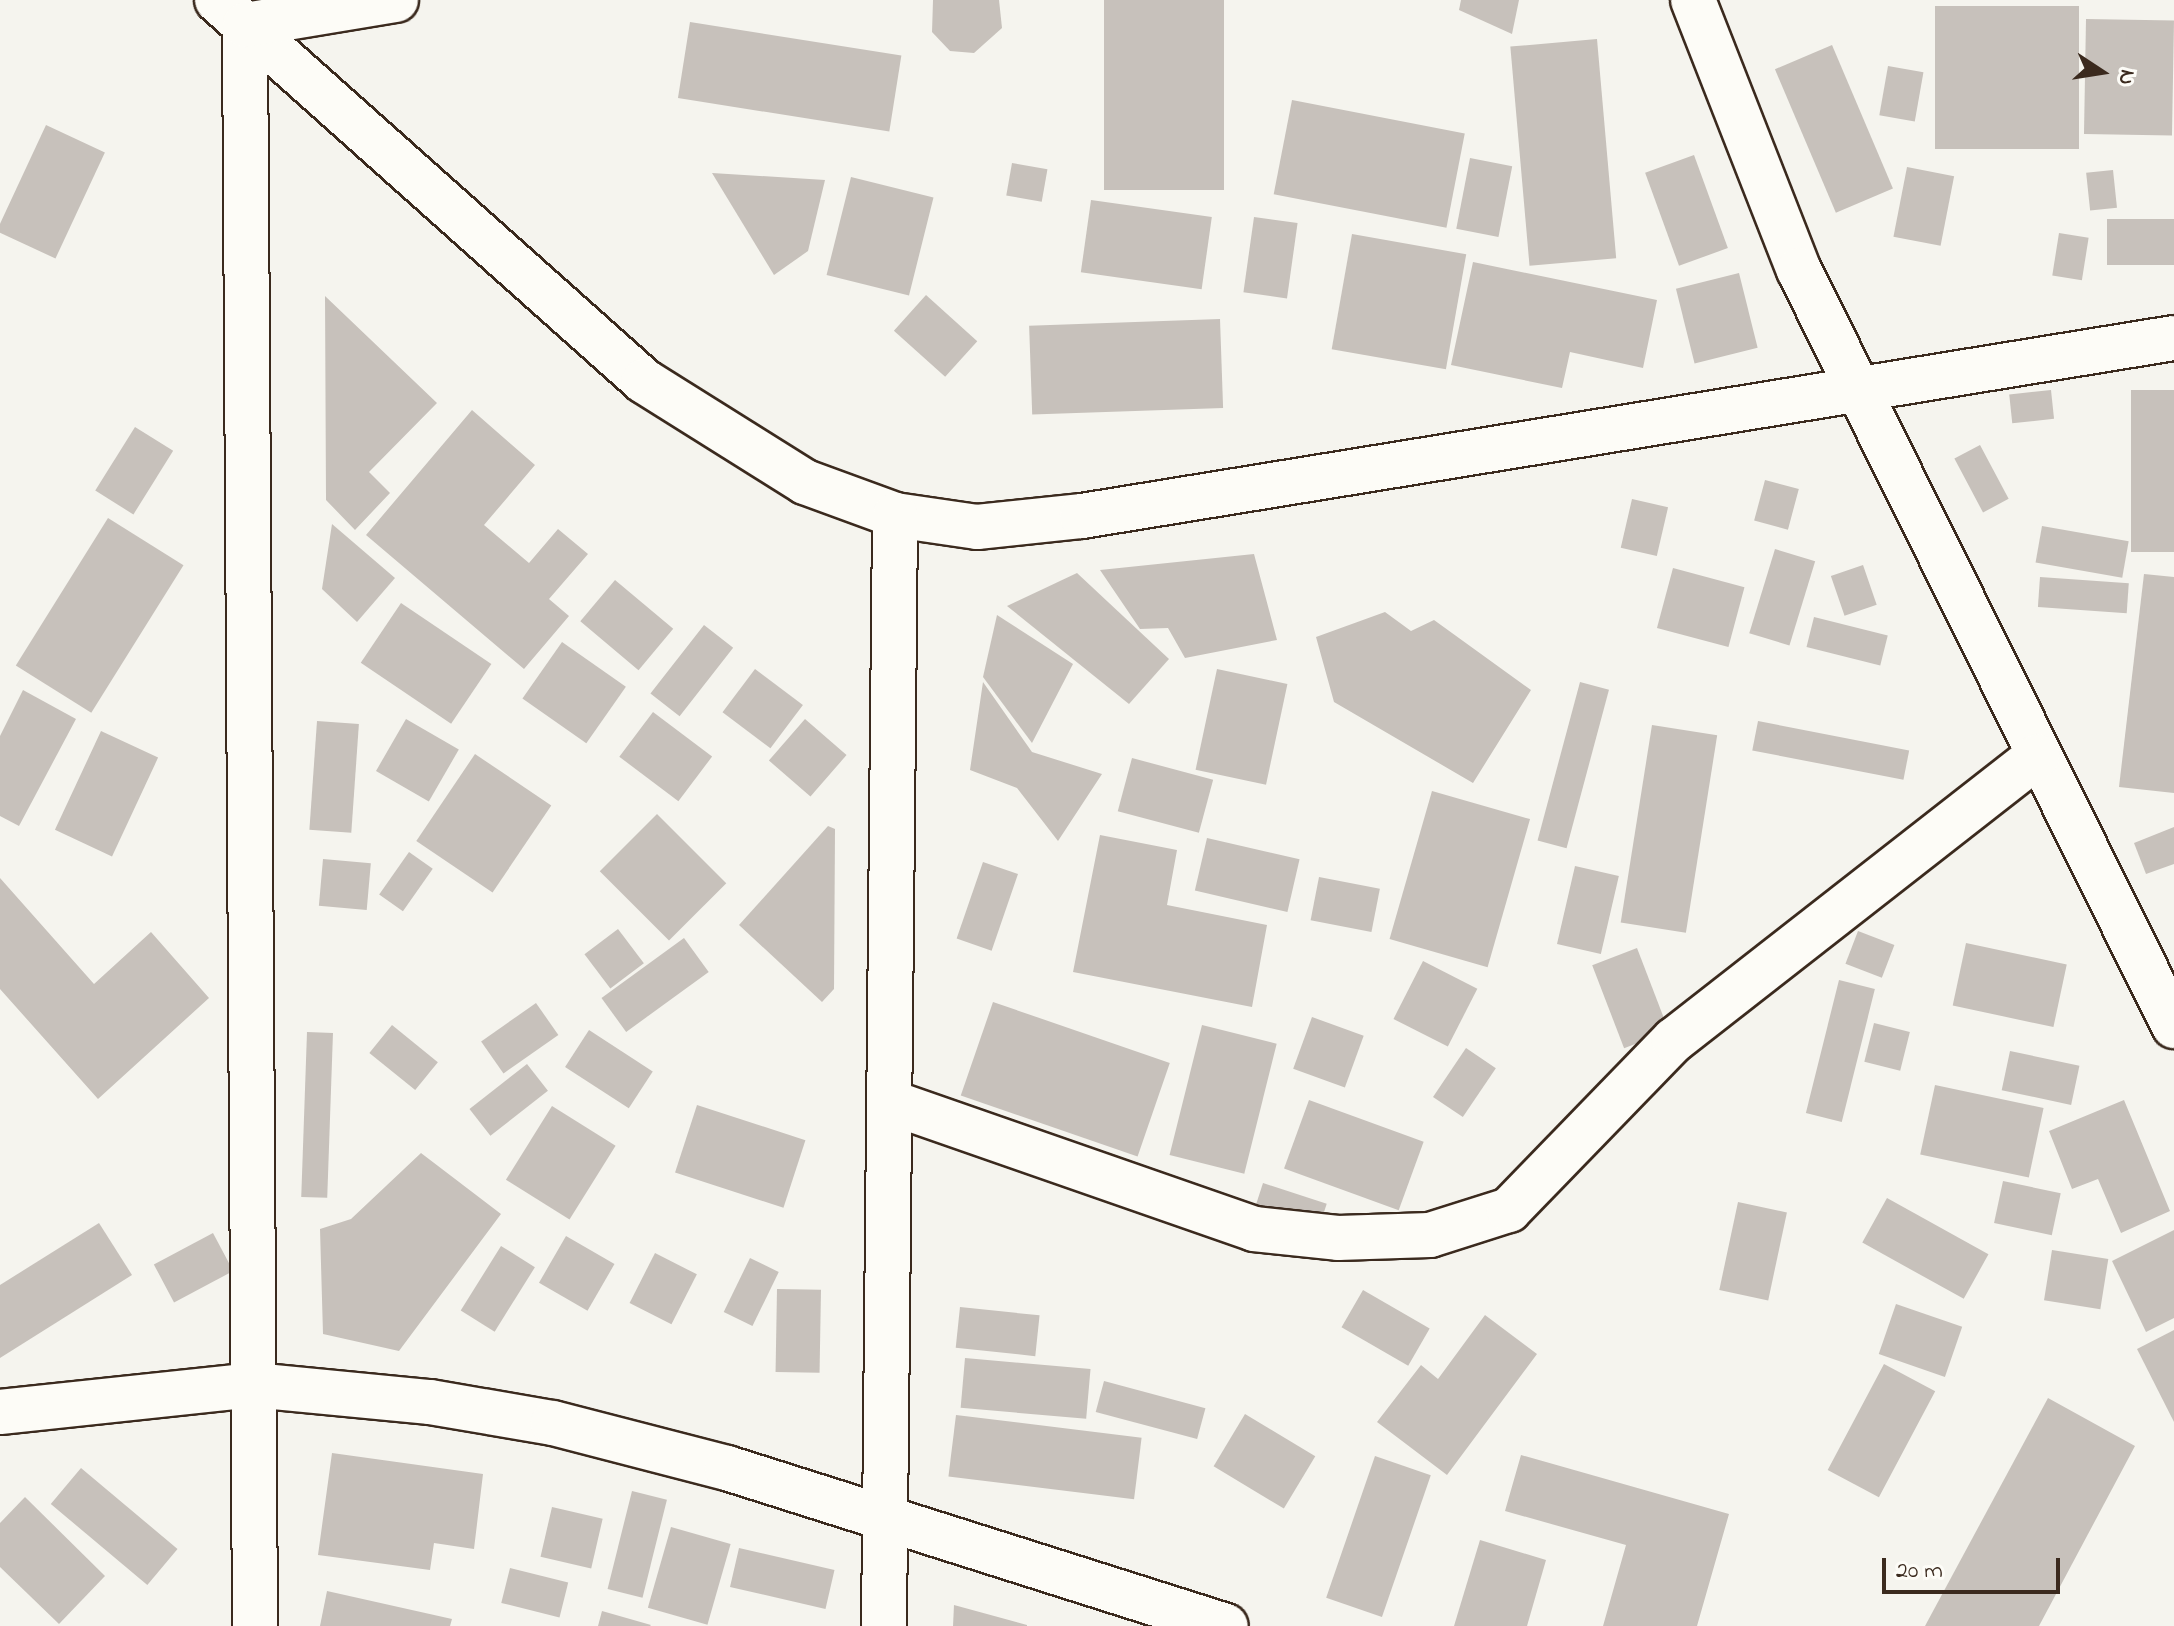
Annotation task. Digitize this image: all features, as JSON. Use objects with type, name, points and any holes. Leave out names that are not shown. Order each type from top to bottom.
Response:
[{"type":"street","points":[[231,13],[396,0]]},
{"type":"street","points":[[1693,0],[1799,270],[2037,756],[2163,976],[2174,1026]]},
{"type":"street","points":[[231,13],[644,381],[805,482],[895,515],[977,527],[1082,516],[1854,384],[2174,338]]},
{"type":"street","points":[[231,13],[255,1626]]},
{"type":"street","points":[[884,1626],[895,515]]},
{"type":"street","points":[[890,1102],[1254,1229],[1338,1238],[1430,1235],[1509,1210],[1674,1040],[2037,756]]},
{"type":"street","points":[[0,1412],[253,1385],[553,1423],[885,1516],[1226,1626]]},
{"type":"building","points":[[933,0],[999,0],[1002,28],[974,53],[950,51],[932,32]]},
{"type":"building","points":[[1104,0],[1224,0],[1224,190],[1104,190]]},
{"type":"building","points":[[1461,0],[1519,0],[1512,34],[1459,10]]},
{"type":"building","points":[[1935,6],[2079,6],[2079,149],[1935,149]]},
{"type":"building","points":[[2086,19],[2174,21],[2172,136],[2084,134]]},
{"type":"building","points":[[690,22],[901,55],[889,132],[678,98]]},
{"type":"building","points":[[1597,39],[1616,258],[1530,266],[1510,47]]},
{"type":"building","points":[[1832,45],[1893,189],[1836,213],[1775,69]]},
{"type":"building","points":[[1888,66],[1923,72],[1915,121],[1879,115]]},
{"type":"building","points":[[1292,100],[1465,134],[1446,228],[1274,194]]},
{"type":"building","points":[[46,125],[105,152],[55,259],[0,233],[0,224]]},
{"type":"building","points":[[1694,155],[1728,248],[1679,266],[1645,173]]},
{"type":"building","points":[[1470,158],[1512,166],[1498,237],[1456,229]]},
{"type":"building","points":[[1012,163],[1047,169],[1042,202],[1006,195]]},
{"type":"building","points":[[1907,167],[1954,176],[1941,246],[1893,237]]},
{"type":"building","points":[[2113,170],[2117,208],[2090,211],[2086,173]]},
{"type":"building","points":[[712,173],[825,180],[808,251],[774,275]]},
{"type":"building","points":[[851,177],[933,198],[909,296],[827,275]]},
{"type":"building","points":[[1091,200],[1212,217],[1202,289],[1081,272]]},
{"type":"building","points":[[1254,217],[1298,223],[1287,298],[1243,292]]},
{"type":"building","points":[[2107,219],[2174,219],[2174,265],[2107,265]]},
{"type":"building","points":[[2059,233],[2089,238],[2082,280],[2052,275]]},
{"type":"building","points":[[1352,234],[1466,254],[1446,369],[1332,349]]},
{"type":"building","points":[[1473,262],[1657,300],[1643,368],[1570,352],[1562,388],[1451,365]]},
{"type":"building","points":[[1739,273],[1758,348],[1695,363],[1676,289]]},
{"type":"building","points":[[926,295],[977,341],[945,377],[894,331]]},
{"type":"building","points":[[325,296],[437,403],[369,472],[390,493],[355,530],[326,500]]},
{"type":"building","points":[[1220,319],[1223,408],[1032,415],[1029,326]]},
{"type":"building","points":[[2051,390],[2054,419],[2012,423],[2009,394]]},
{"type":"building","points":[[2131,390],[2174,390],[2174,552],[2131,552]]},
{"type":"building","points":[[472,410],[535,465],[484,525],[529,563],[558,529],[588,554],[549,599],[569,616],[524,669],[366,535]]},
{"type":"building","points":[[135,427],[173,451],[133,514],[95,491]]},
{"type":"building","points":[[1980,445],[2009,499],[1983,512],[1954,459]]},
{"type":"building","points":[[1765,480],[1799,489],[1788,530],[1754,521]]},
{"type":"building","points":[[1632,499],[1668,507],[1657,556],[1621,548]]},
{"type":"building","points":[[108,518],[183,565],[91,713],[16,666]]},
{"type":"building","points":[[332,524],[395,578],[357,622],[322,589]]},
{"type":"building","points":[[2042,526],[2129,541],[2122,578],[2036,562]]},
{"type":"building","points":[[1775,549],[1815,561],[1789,645],[1749,633]]},
{"type":"building","points":[[1254,554],[1277,640],[1185,658],[1168,628],[1140,629],[1100,570]]},
{"type":"building","points":[[1863,565],[1877,605],[1845,616],[1831,576]]},
{"type":"building","points":[[1673,568],[1744,587],[1728,647],[1657,628]]},
{"type":"building","points":[[1077,573],[1169,659],[1129,704],[1007,606]]},
{"type":"building","points":[[2144,574],[2174,577],[2174,793],[2119,787]]},
{"type":"building","points":[[2040,577],[2129,583],[2127,613],[2038,607]]},
{"type":"building","points":[[615,580],[673,629],[639,670],[580,621]]},
{"type":"building","points":[[401,603],[491,664],[451,724],[361,663]]},
{"type":"building","points":[[1385,612],[1411,631],[1434,620],[1531,690],[1473,783],[1334,702],[1316,637]]},
{"type":"building","points":[[997,615],[1073,664],[1032,743],[983,677]]},
{"type":"building","points":[[1814,617],[1888,635],[1880,665],[1807,647]]},
{"type":"building","points":[[704,625],[733,648],[680,716],[650,694]]},
{"type":"building","points":[[562,642],[626,687],[586,743],[522,699]]},
{"type":"building","points":[[755,669],[803,705],[770,748],[723,712]]},
{"type":"building","points":[[1217,669],[1287,684],[1266,785],[1196,770]]},
{"type":"building","points":[[983,682],[1032,752],[1102,774],[1058,841],[1017,788],[970,770]]},
{"type":"building","points":[[1580,682],[1609,690],[1567,848],[1538,840]]},
{"type":"building","points":[[23,690],[76,719],[19,826],[0,816],[0,736]]},
{"type":"building","points":[[653,712],[712,757],[678,801],[619,757]]},
{"type":"building","points":[[406,719],[459,750],[429,801],[376,771]]},
{"type":"building","points":[[805,719],[847,755],[810,797],[769,761]]},
{"type":"building","points":[[317,721],[359,724],[351,833],[309,830]]},
{"type":"building","points":[[1758,721],[1909,750],[1903,780],[1752,750]]},
{"type":"building","points":[[1652,725],[1717,735],[1686,933],[1621,923]]},
{"type":"building","points":[[101,731],[158,758],[112,856],[55,830]]},
{"type":"building","points":[[475,754],[551,805],[493,892],[416,841]]},
{"type":"building","points":[[1132,758],[1213,780],[1199,833],[1118,811]]},
{"type":"building","points":[[1432,791],[1530,819],[1488,967],[1390,939]]},
{"type":"building","points":[[657,814],[726,883],[669,941],[600,871]]},
{"type":"building","points":[[828,826],[835,829],[834,989],[822,1002],[739,925]]},
{"type":"building","points":[[2174,827],[2174,864],[2146,874],[2134,843]]},
{"type":"building","points":[[1100,835],[1177,850],[1167,905],[1267,925],[1252,1007],[1073,972]]},
{"type":"building","points":[[1207,838],[1300,859],[1287,912],[1195,891]]},
{"type":"building","points":[[409,852],[433,869],[403,911],[379,895]]},
{"type":"building","points":[[323,859],[371,863],[367,910],[319,906]]},
{"type":"building","points":[[983,862],[1018,874],[992,951],[957,939]]},
{"type":"building","points":[[1575,866],[1619,876],[1601,954],[1557,944]]},
{"type":"building","points":[[1319,877],[1380,889],[1371,932],[1311,920]]},
{"type":"building","points":[[0,878],[94,984],[151,932],[209,998],[98,1099],[0,989]]},
{"type":"building","points":[[618,929],[644,963],[610,989],[584,954]]},
{"type":"building","points":[[1858,931],[1894,945],[1882,978],[1845,964]]},
{"type":"building","points":[[684,938],[709,972],[626,1032],[601,998]]},
{"type":"building","points":[[1966,943],[2067,964],[2053,1027],[1953,1006]]},
{"type":"building","points":[[1637,948],[1669,1031],[1624,1048],[1592,965]]},
{"type":"building","points":[[1423,961],[1477,989],[1448,1047],[1393,1019]]},
{"type":"building","points":[[1839,980],[1875,989],[1842,1122],[1806,1113]]},
{"type":"building","points":[[993,1002],[1170,1063],[1138,1156],[961,1096]]},
{"type":"building","points":[[536,1003],[558,1035],[503,1073],[481,1041]]},
{"type":"building","points":[[1312,1017],[1364,1036],[1345,1087],[1293,1069]]},
{"type":"building","points":[[1874,1023],[1910,1032],[1900,1071],[1864,1062]]},
{"type":"building","points":[[392,1025],[438,1062],[415,1090],[369,1053]]},
{"type":"building","points":[[1202,1025],[1277,1044],[1244,1174],[1170,1155]]},
{"type":"building","points":[[589,1030],[653,1071],[629,1108],[565,1067]]},
{"type":"building","points":[[307,1032],[333,1033],[327,1198],[301,1197]]},
{"type":"building","points":[[1466,1048],[1496,1068],[1463,1117],[1433,1097]]},
{"type":"building","points":[[2010,1051],[2079,1066],[2071,1105],[2002,1090]]},
{"type":"building","points":[[527,1064],[548,1091],[490,1136],[469,1109]]},
{"type":"building","points":[[1935,1085],[2044,1108],[2029,1178],[1920,1154]]},
{"type":"building","points":[[1309,1100],[1424,1142],[1399,1210],[1284,1169]]},
{"type":"building","points":[[2124,1100],[2170,1211],[2121,1233],[2098,1179],[2072,1189],[2049,1131]]},
{"type":"building","points":[[697,1105],[805,1140],[783,1208],[675,1173]]},
{"type":"building","points":[[552,1106],[616,1146],[570,1220],[506,1180]]},
{"type":"building","points":[[421,1153],[501,1214],[399,1351],[323,1334],[320,1229],[351,1219]]},
{"type":"building","points":[[2003,1181],[2061,1193],[2052,1235],[1994,1223]]},
{"type":"building","points":[[1263,1183],[1327,1204],[1318,1229],[1255,1209]]},
{"type":"building","points":[[1887,1198],[1988,1254],[1964,1299],[1862,1243]]},
{"type":"building","points":[[1738,1202],[1787,1212],[1768,1300],[1719,1290]]},
{"type":"building","points":[[99,1223],[132,1275],[0,1358],[0,1285]]},
{"type":"building","points":[[2174,1230],[2174,1318],[2146,1332],[2112,1261]]},
{"type":"building","points":[[213,1233],[233,1271],[174,1302],[154,1264]]},
{"type":"building","points":[[566,1236],[614,1264],[587,1311],[539,1283]]},
{"type":"building","points":[[501,1246],[535,1267],[495,1332],[461,1310]]},
{"type":"building","points":[[2052,1250],[2108,1259],[2100,1309],[2044,1300]]},
{"type":"building","points":[[655,1253],[697,1274],[671,1324],[630,1303]]},
{"type":"building","points":[[750,1258],[779,1272],[752,1326],[724,1312]]},
{"type":"building","points":[[777,1289],[821,1290],[820,1373],[776,1372]]},
{"type":"building","points":[[1363,1290],[1430,1328],[1408,1366],[1342,1327]]},
{"type":"building","points":[[1896,1304],[1962,1327],[1945,1377],[1879,1354]]},
{"type":"building","points":[[960,1307],[1040,1315],[1035,1356],[956,1348]]},
{"type":"building","points":[[1485,1315],[1537,1354],[1447,1475],[1377,1422],[1421,1365],[1438,1379]]},
{"type":"building","points":[[2174,1330],[2174,1422],[2137,1349]]},
{"type":"building","points":[[965,1358],[1091,1369],[1086,1419],[961,1408]]},
{"type":"building","points":[[1884,1364],[1935,1391],[1879,1497],[1828,1470]]},
{"type":"building","points":[[1104,1381],[1205,1408],[1197,1439],[1096,1412]]},
{"type":"building","points":[[2048,1398],[2135,1446],[2039,1626],[1925,1626]]},
{"type":"building","points":[[1245,1414],[1315,1456],[1284,1509],[1214,1466]]},
{"type":"building","points":[[956,1415],[1142,1438],[1134,1499],[948,1477]]},
{"type":"building","points":[[332,1453],[483,1474],[474,1549],[434,1543],[430,1570],[318,1555]]},
{"type":"building","points":[[1521,1455],[1729,1514],[1697,1626],[1603,1626],[1626,1545],[1505,1511]]},
{"type":"building","points":[[1375,1456],[1431,1475],[1382,1617],[1326,1598]]},
{"type":"building","points":[[81,1468],[178,1549],[147,1585],[51,1504]]},
{"type":"building","points":[[632,1491],[667,1500],[642,1598],[608,1589]]},
{"type":"building","points":[[25,1497],[105,1576],[59,1624],[0,1567],[0,1523]]},
{"type":"building","points":[[552,1507],[603,1519],[591,1568],[541,1557]]},
{"type":"building","points":[[671,1527],[731,1544],[707,1625],[648,1608]]},
{"type":"building","points":[[1480,1540],[1546,1560],[1527,1626],[1454,1626]]},
{"type":"building","points":[[739,1548],[834,1570],[825,1609],[730,1587]]},
{"type":"building","points":[[510,1568],[568,1583],[560,1617],[501,1603]]},
{"type":"building","points":[[327,1591],[452,1619],[450,1626],[320,1626]]},
{"type":"building","points":[[954,1605],[1027,1625],[1027,1626],[953,1626]]},
{"type":"building","points":[[602,1611],[651,1625],[598,1626]]}]
